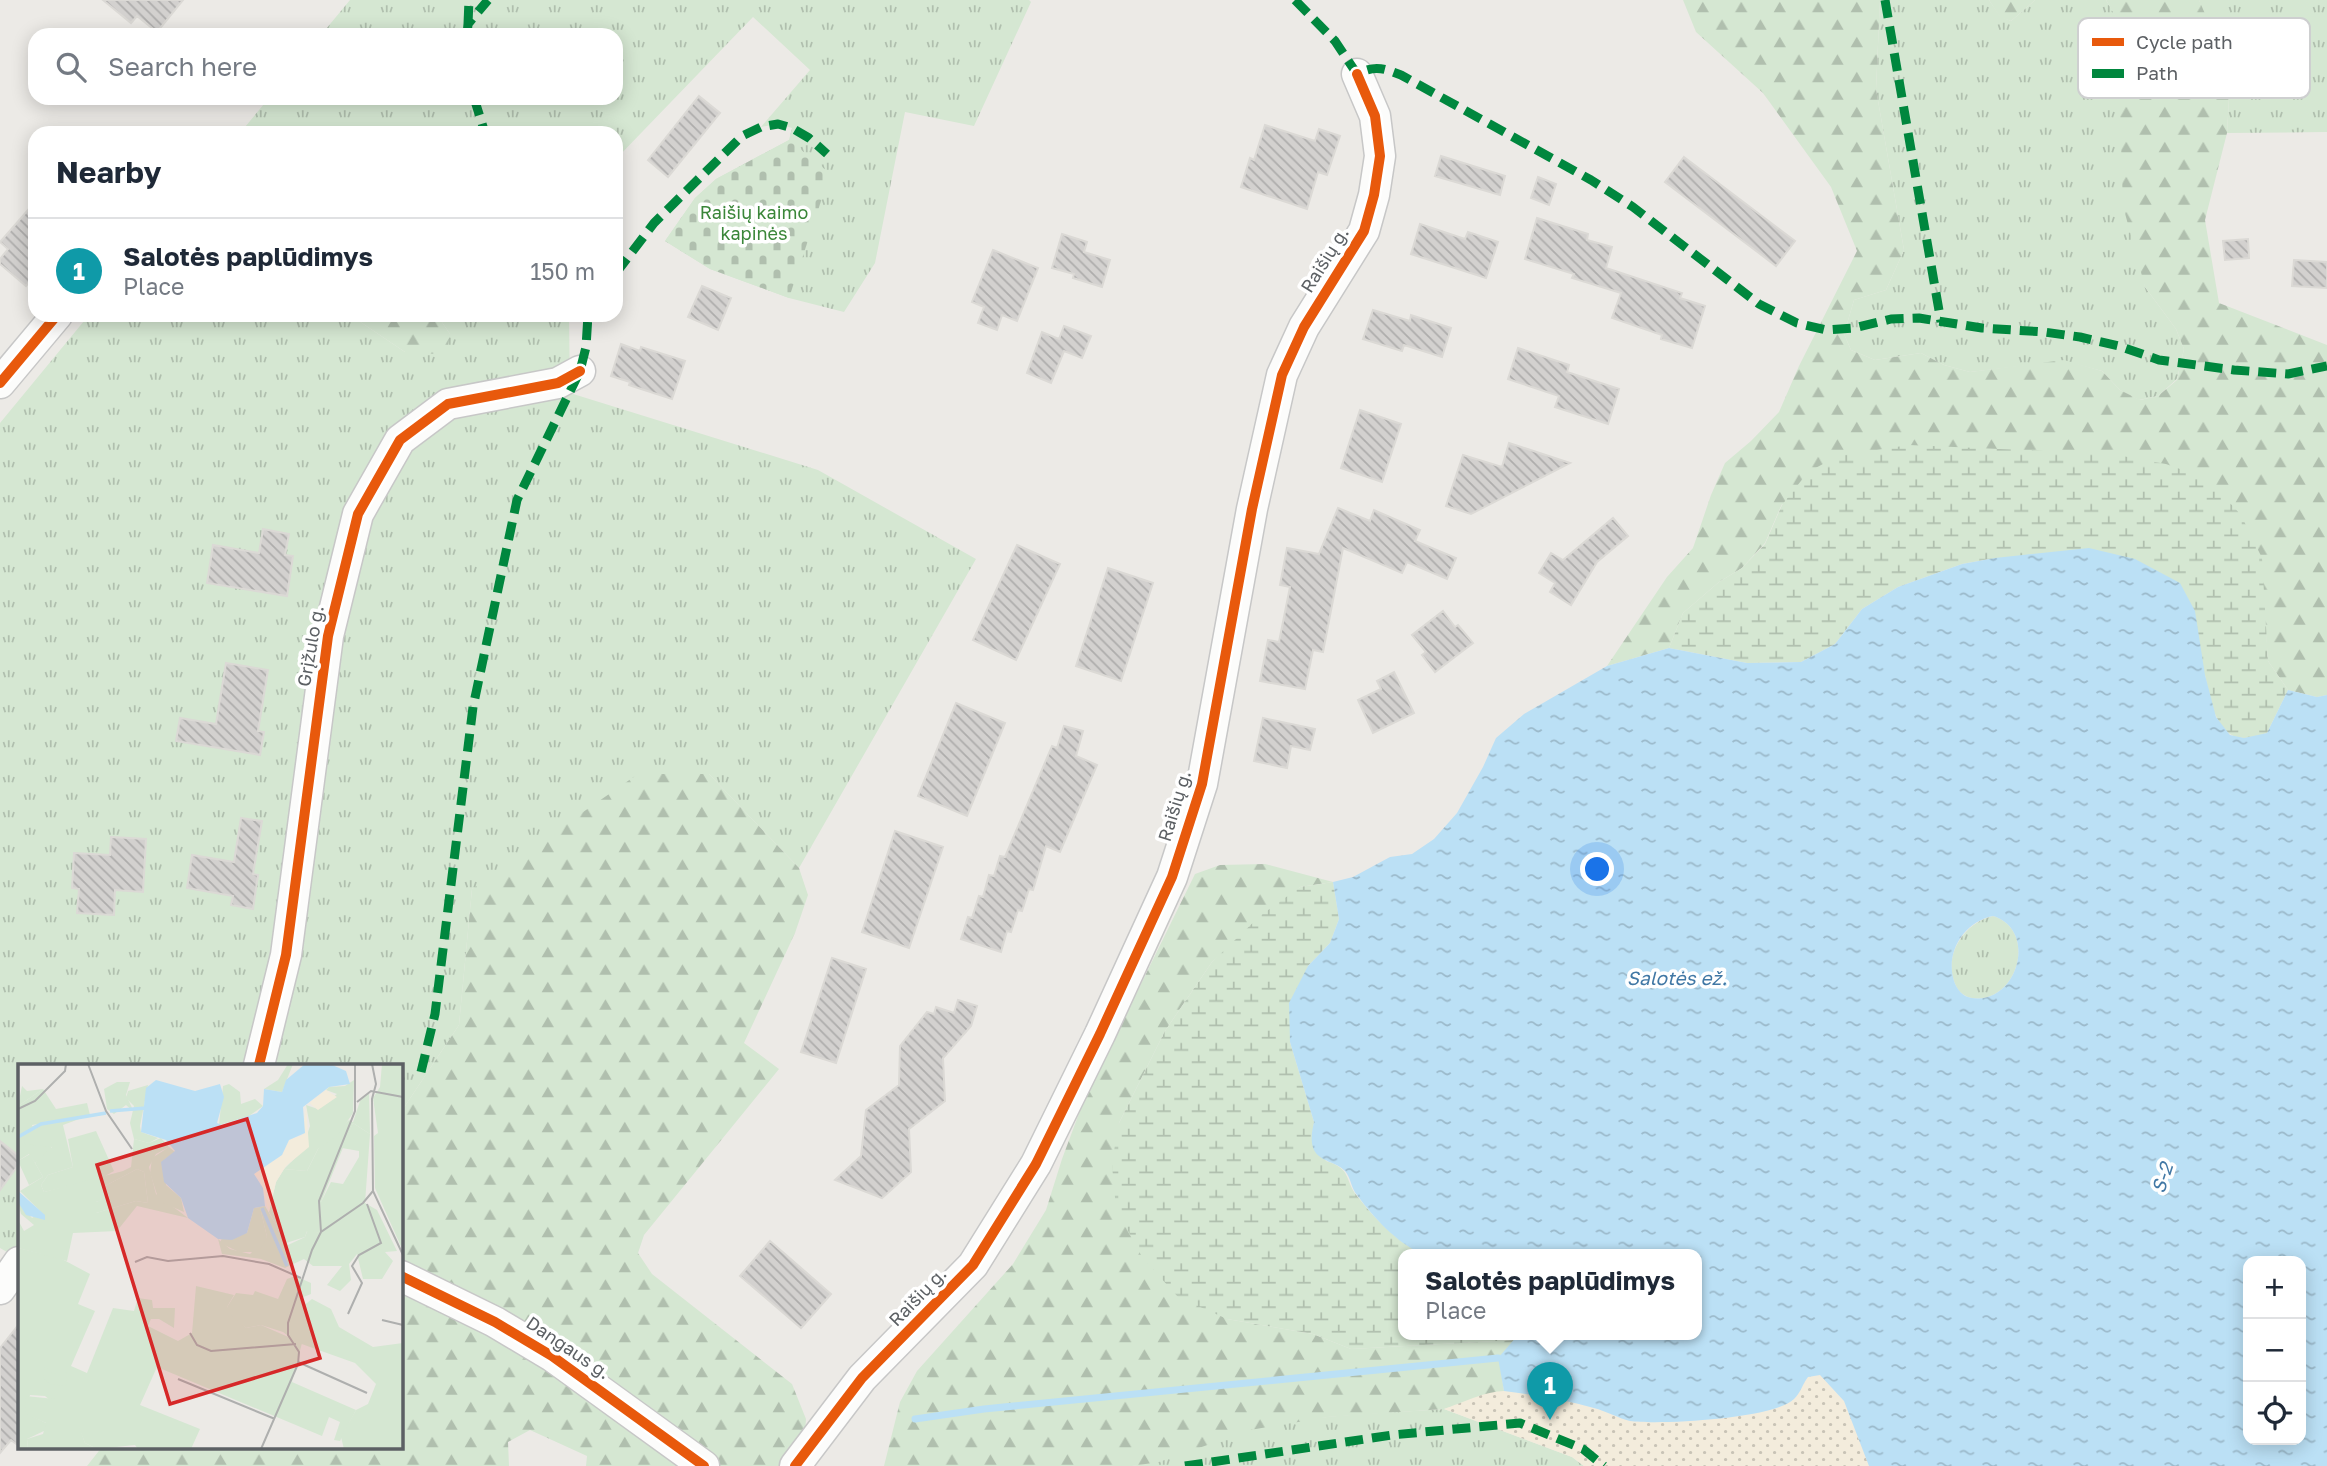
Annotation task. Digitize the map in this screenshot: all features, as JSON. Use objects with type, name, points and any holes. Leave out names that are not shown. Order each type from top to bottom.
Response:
[{"type":"street","name":"Raišių g.","points":[[795,1466],[862,1378],[973,1265],[1036,1164],[1100,1034],[1172,877],[1202,784],[1252,509],[1282,375],[1304,327],[1364,231],[1374,195],[1380,156],[1375,117],[1357,74]]},
{"type":"street","points":[[0,383],[51,322]]},
{"type":"street","name":"Grįžulo g.","points":[[259,1064],[286,955],[328,636],[358,514],[400,440],[447,404],[558,383],[580,371]]},
{"type":"street","points":[[0,1248],[18,1260]]},
{"type":"street","points":[[0,1289],[18,1262]]},
{"type":"street","name":"Dangaus g.","points":[[402,1276],[495,1322],[552,1356],[704,1466]]},
{"type":"green space","points":[[350,0],[1031,2],[974,126],[905,112],[875,263],[844,312],[789,298],[710,269],[665,241],[695,198],[716,179],[789,140],[792,128],[778,124],[761,127],[810,70],[753,17],[623,152],[623,126],[246,126],[263,105],[623,105],[623,28],[327,28]]},
{"type":"green space","points":[[1683,0],[1880,0],[1876,89],[1904,250],[1886,290],[1854,300],[1844,334],[1851,350],[1875,360],[1921,353],[1944,365],[1970,372],[2064,360],[2102,371],[2120,390],[2140,400],[2158,396],[2177,380],[2184,349],[2176,329],[2145,287],[2123,206],[2120,98],[2229,98],[2227,133],[2205,220],[2219,303],[2327,345],[2327,695],[2317,697],[2288,690],[2268,661],[2266,634],[1782,504],[1765,543],[1742,568],[1719,582],[1683,613],[1669,648],[1607,666],[1667,577],[1693,548],[1725,463],[1779,412],[1857,251],[1831,187],[1763,93],[1696,32]]},
{"type":"green space","points":[[1880,0],[1989,0],[2000,16],[2011,21],[2035,0],[2106,0],[2117,18],[2078,18],[2078,98],[2125,98],[2145,287],[2176,329],[2184,349],[2177,379],[2158,396],[2139,400],[2120,390],[2102,371],[2064,361],[1970,372],[1944,365],[1921,353],[1875,360],[1851,350],[1844,334],[1854,300],[1886,290],[1904,250],[1876,89]]},
{"type":"green space","points":[[1989,0],[2035,0],[2011,21],[2000,17]]},
{"type":"green space","points":[[2106,0],[2199,0],[2207,18],[2116,18]]},
{"type":"green space","points":[[2199,0],[2327,0],[2327,132],[2227,133],[2229,98],[2310,98],[2310,18],[2205,18]]},
{"type":"green space","name":"Raišių kaimo kapinės","points":[[789,140],[827,171],[825,189],[789,298],[710,269],[665,241],[695,198],[716,179]]},
{"type":"green space","points":[[83,322],[360,322],[405,352],[450,334],[442,322],[569,322],[570,393],[818,470],[976,559],[799,868],[709,774],[472,889],[459,1025],[402,1110],[402,1064],[18,1064],[18,1258],[0,1248],[0,423]]},
{"type":"green space","points":[[360,322],[442,322],[450,334],[447,352],[405,352]]},
{"type":"green space","points":[[1909,445],[2111,454],[2166,464],[2208,479],[2241,515],[2262,558],[2268,661],[2288,690],[2267,733],[2244,738],[2226,731],[2212,705],[2205,675],[1995,558],[1962,564],[1898,587],[1862,609],[1835,644],[1801,662],[1747,663],[1669,648],[1683,613],[1719,582],[1742,568],[1765,544],[1782,505],[1808,472],[1838,456]]},
{"type":"green space","points":[[638,774],[709,774],[799,868],[808,895],[795,933],[744,1043],[779,1069],[644,1235],[638,1253],[652,1274],[792,1384],[806,1419],[803,1466],[586,1466],[587,1456],[530,1430],[508,1442],[509,1466],[87,1466],[101,1448],[402,1448],[402,1110],[459,1025],[472,889]]},
{"type":"green space","points":[[1265,864],[1333,882],[1300,887],[1212,962],[1165,1031],[1118,1125],[1227,1319],[1313,1334],[1351,1349],[1514,1340],[1499,1358],[1504,1391],[1444,1409],[1328,1417],[1250,1430],[1159,1462],[1132,1466],[884,1466],[900,1402],[917,1371],[1013,1264],[1046,1210],[1084,1100],[1195,874],[1220,865]]},
{"type":"green space","points":[[1333,882],[1339,919],[1330,943],[1308,966],[1290,1042],[1314,1122],[1312,1136],[1326,1161],[1344,1171],[1357,1196],[1379,1221],[1413,1249],[1398,1249],[1398,1340],[1514,1340],[1351,1349],[1313,1334],[1227,1319],[1178,1297],[1142,1257],[1116,1208],[1112,1165],[1118,1125],[1165,1031],[1212,962],[1260,916],[1300,887]]},
{"type":"green space","points":[[1993,916],[2007,924],[2015,936],[2017,965],[2011,979],[2001,990],[1988,997],[1965,996],[1956,986],[1952,975],[1954,953],[1964,934],[1982,920]]},
{"type":"green space","points":[[1444,1409],[1572,1457],[1584,1466],[1132,1466],[1163,1459],[1236,1433],[1274,1424],[1322,1417]]},
{"type":"sand","points":[[1820,1375],[1844,1401],[1869,1466],[1584,1466],[1572,1457],[1444,1409],[1482,1395],[1505,1391],[1566,1400],[1631,1421],[1716,1419],[1782,1406],[1796,1397],[1808,1377]]},
{"type":"water","name":"Salotės ež.","points":[[2089,548],[2135,559],[2180,583],[2195,611],[2205,675],[2216,717],[2230,735],[2244,738],[2267,733],[2288,690],[2317,697],[2327,695],[2327,1466],[1869,1466],[1844,1401],[1820,1375],[1808,1377],[1796,1397],[1782,1406],[1741,1416],[1689,1421],[1630,1421],[1583,1405],[1504,1391],[1498,1358],[1514,1340],[1702,1340],[1702,1249],[1413,1249],[1378,1221],[1355,1192],[1345,1171],[1320,1157],[1314,1150],[1314,1122],[1290,1042],[1289,1003],[1308,966],[1330,943],[1339,919],[1333,882],[1353,877],[1390,857],[1412,854],[1434,839],[1457,813],[1496,738],[1524,714],[1607,666],[1669,648],[1747,663],[1801,662],[1835,644],[1862,609],[1898,587],[1962,564],[1995,558]],"holes":[[[1993,916],[2007,924],[2015,936],[2017,965],[2011,979],[2001,990],[1988,997],[1972,998],[1961,992],[1954,981],[1952,959],[1959,940],[1966,932],[1983,919]]]},
{"type":"building","points":[[103,0],[183,0],[160,28],[152,28],[137,16],[131,23]]},
{"type":"building","points":[[699,96],[720,113],[668,177],[648,160]]},
{"type":"building","points":[[1265,125],[1315,141],[1319,129],[1340,136],[1327,175],[1318,172],[1307,209],[1241,187],[1250,158],[1254,160]]},
{"type":"building","points":[[1441,156],[1505,176],[1500,195],[1435,176]]},
{"type":"building","points":[[1684,157],[1795,241],[1776,266],[1665,182]]},
{"type":"building","points":[[1538,177],[1556,184],[1549,205],[1531,198]]},
{"type":"building","points":[[28,210],[26,286],[0,264],[0,259],[8,249],[0,242]]},
{"type":"building","points":[[1537,218],[1588,234],[1587,240],[1612,247],[1606,268],[1682,293],[1680,298],[1705,306],[1692,348],[1661,339],[1662,335],[1612,318],[1621,293],[1572,278],[1574,274],[1525,259]]},
{"type":"building","points":[[1420,224],[1465,239],[1468,232],[1498,242],[1486,278],[1411,254]]},
{"type":"building","points":[[1062,234],[1087,242],[1084,252],[1110,260],[1102,287],[1073,278],[1074,274],[1052,268]]},
{"type":"building","points":[[2248,239],[2249,258],[2225,260],[2223,241]]},
{"type":"building","points":[[993,250],[1038,268],[1017,321],[1002,315],[997,330],[978,323],[984,307],[972,302]]},
{"type":"building","points":[[2294,260],[2327,262],[2327,288],[2292,286]]},
{"type":"building","points":[[702,286],[731,298],[718,330],[688,317]]},
{"type":"building","points":[[1373,310],[1410,321],[1411,315],[1451,328],[1442,357],[1404,345],[1402,351],[1363,339]]},
{"type":"building","points":[[1064,326],[1091,336],[1082,358],[1064,351],[1051,383],[1027,373],[1042,332],[1059,339]]},
{"type":"building","points":[[621,344],[640,351],[641,347],[685,361],[672,399],[611,376]]},
{"type":"building","points":[[1518,348],[1569,365],[1567,372],[1619,389],[1608,424],[1555,407],[1559,396],[1508,379]]},
{"type":"building","points":[[1360,410],[1401,424],[1382,482],[1341,468]]},
{"type":"building","points":[[1509,443],[1570,463],[1471,514],[1446,506],[1463,455],[1502,467]]},
{"type":"building","points":[[1338,508],[1370,521],[1374,510],[1420,530],[1415,541],[1456,558],[1447,579],[1407,562],[1402,573],[1343,548],[1323,652],[1313,650],[1305,689],[1260,681],[1268,640],[1279,642],[1290,587],[1280,585],[1287,548],[1319,554]]},
{"type":"building","points":[[1613,518],[1628,536],[1597,562],[1571,605],[1550,592],[1555,583],[1539,573],[1551,553],[1563,560]]},
{"type":"building","points":[[263,529],[289,534],[285,555],[293,556],[287,596],[207,583],[213,545],[259,553]]},
{"type":"building","points":[[1017,545],[1060,564],[1016,660],[973,640]]},
{"type":"building","points":[[1108,568],[1153,583],[1121,681],[1076,666]]},
{"type":"building","points":[[1443,611],[1455,627],[1458,625],[1473,643],[1435,672],[1422,655],[1426,652],[1412,635]]},
{"type":"building","points":[[226,663],[268,670],[258,731],[264,732],[260,755],[176,741],[180,718],[216,724]]},
{"type":"building","points":[[1394,672],[1414,713],[1373,733],[1358,700],[1381,689],[1377,681]]},
{"type":"building","points":[[956,703],[1005,723],[967,816],[918,796]]},
{"type":"building","points":[[1263,718],[1315,729],[1310,750],[1291,746],[1287,768],[1254,761]]},
{"type":"building","points":[[1064,726],[1083,731],[1076,756],[1097,765],[1060,852],[1046,846],[1033,890],[1029,889],[1022,911],[1018,910],[1011,932],[1007,931],[1001,952],[961,939],[979,896],[983,897],[989,875],[994,876],[1000,856],[1005,857],[1052,746],[1057,748]]},
{"type":"building","points":[[241,818],[262,821],[253,874],[258,875],[253,909],[231,905],[233,896],[187,888],[192,855],[234,862]]},
{"type":"building","points":[[895,831],[943,847],[909,948],[862,932]]},
{"type":"building","points":[[111,837],[146,839],[143,892],[115,890],[114,915],[77,913],[79,889],[72,888],[74,853],[110,855]]},
{"type":"building","points":[[832,958],[866,969],[836,1063],[801,1052]]},
{"type":"building","points":[[958,1000],[977,1006],[971,1026],[943,1058],[945,1101],[909,1129],[911,1172],[882,1198],[835,1180],[861,1156],[866,1110],[899,1085],[900,1046],[927,1012],[934,1014],[936,1007],[954,1013]]},
{"type":"building","points":[[0,1141],[18,1155],[18,1165],[0,1190]]},
{"type":"building","points":[[770,1241],[831,1294],[801,1328],[740,1276]]},
{"type":"building","points":[[18,1325],[18,1445],[11,1440],[0,1453],[0,1348]]},
{"type":"waterway","points":[[915,1419],[984,1409],[1498,1358]]},
{"type":"marked path","points":[[468,24],[469,0]]},
{"type":"marked path","points":[[468,28],[488,0]]},
{"type":"marked path","points":[[1295,0],[1335,41],[1357,74],[1379,68],[1401,75],[1591,180],[1633,207],[1759,304],[1797,323],[1826,330],[1854,328],[1891,319],[1919,318],[1982,328],[2080,337],[2119,346],[2159,360],[2234,370],[2288,374],[2327,366]]},
{"type":"marked path","points":[[1885,0],[1941,322]]},
{"type":"marked path","points":[[476,105],[483,126]]},
{"type":"marked path","points":[[623,264],[654,223],[742,136],[761,127],[778,124],[792,128],[809,138],[827,154]]},
{"type":"marked path","points":[[421,1072],[435,1014],[473,707],[517,500],[580,371],[586,347],[588,322]]},
{"type":"marked path","points":[[1185,1466],[1392,1435],[1520,1423],[1583,1449],[1604,1466]]},
{"type":"cycle path","points":[[795,1466],[862,1378],[973,1265],[1036,1164],[1100,1034],[1172,877],[1202,784],[1252,509],[1282,375],[1304,327],[1364,231],[1374,195],[1380,156],[1375,116],[1357,74]]},
{"type":"cycle path","points":[[0,383],[51,322]]},
{"type":"cycle path","points":[[259,1064],[286,955],[328,636],[358,514],[400,440],[448,404],[558,383],[580,371]]},
{"type":"cycle path","points":[[402,1276],[495,1322],[552,1356],[704,1466]]},
{"type":"place","name":"Salotės paplūdimys","points":[[1550,1420]]},
{"type":"water label","name":"S-2","points":[[2162,1178]]}]
